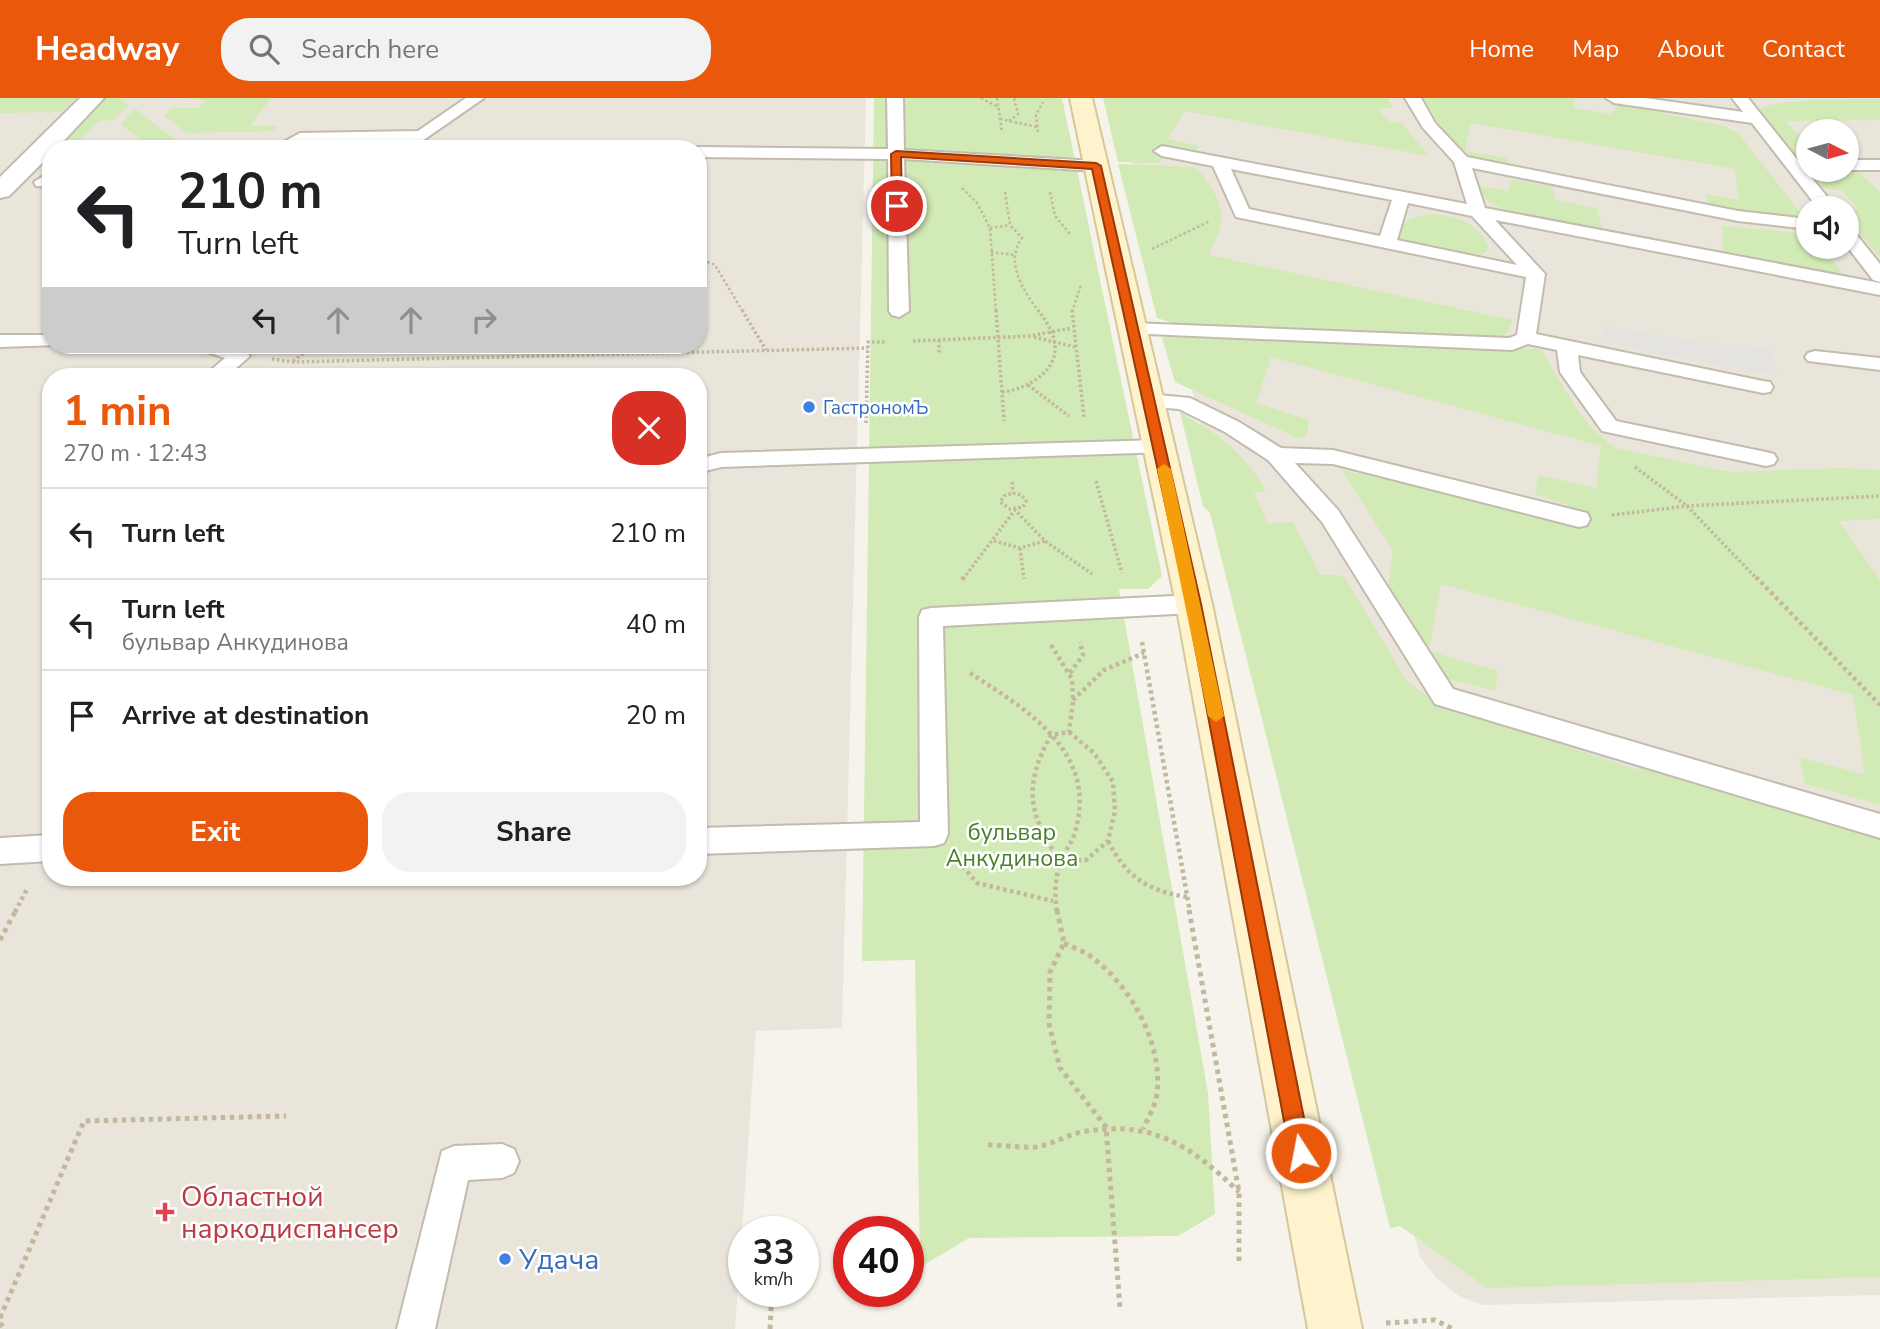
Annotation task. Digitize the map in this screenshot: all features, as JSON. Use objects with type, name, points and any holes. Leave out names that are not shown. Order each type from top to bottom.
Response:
[{"type":"street","points":[[51,140],[93,98]]},
{"type":"street","points":[[1081,98],[1194,604],[1335,1329]]},
{"type":"street","points":[[0,191],[42,149]]},
{"type":"lane","points":[[296,140],[422,135],[477,98]]},
{"type":"lane","points":[[895,98],[899,312]]},
{"type":"lane","points":[[1413,98],[1429,125],[1462,161],[1478,212],[1536,274]]},
{"type":"lane","points":[[1614,98],[1757,119]]},
{"type":"lane","points":[[1740,98],[1796,161]]},
{"type":"lane","points":[[1161,151],[1880,289]]},
{"type":"lane","points":[[707,152],[896,154],[1096,166]]},
{"type":"lane","points":[[1462,161],[1738,216],[1796,223]]},
{"type":"lane","points":[[1220,162],[1242,213],[1536,274]]},
{"type":"lane","points":[[1859,165],[1879,166]]},
{"type":"lane","points":[[1387,243],[1401,197]]},
{"type":"lane","points":[[1859,249],[1880,276]]},
{"type":"lane","points":[[1526,338],[1536,274]]},
{"type":"lane","points":[[1132,329],[1512,344],[1526,338],[1763,387]]},
{"type":"lane","points":[[0,341],[42,341]]},
{"type":"lane","points":[[1567,348],[1570,372],[1609,426],[1766,459]]},
{"type":"lane","points":[[234,354],[240,356]]},
{"type":"lane","points":[[224,368],[240,356]]},
{"type":"lane","points":[[1815,357],[1880,364]]},
{"type":"lane","points":[[1148,401],[1183,403],[1232,427],[1276,455],[1330,516],[1444,696],[1880,826]]},
{"type":"lane","points":[[707,464],[721,460],[866,454],[1159,447]]},
{"type":"lane","points":[[1276,455],[1333,457],[1579,519]]},
{"type":"lane","points":[[707,841],[934,834],[931,617],[1194,604]]},
{"type":"lane","points":[[0,851],[42,848]]},
{"type":"lane","points":[[416,1329],[454,1163],[502,1161]]},
{"type":"path","points":[[981,98],[998,107]]},
{"type":"path","points":[[997,98],[1003,143]]},
{"type":"path","points":[[1009,121],[1017,114],[1014,98]]},
{"type":"path","points":[[1040,137],[1037,109],[1046,98]]},
{"type":"path","points":[[1000,119],[1037,127]]},
{"type":"path","points":[[1048,182],[1055,216],[1074,241]]},
{"type":"path","points":[[958,185],[977,203],[990,228],[996,338],[1005,425]]},
{"type":"path","points":[[1002,392],[1028,386],[1044,373],[1054,358],[1055,342],[1043,312],[1017,275],[1014,255],[1022,238],[1010,225],[1005,191]]},
{"type":"path","points":[[1144,253],[1199,224],[1242,213]]},
{"type":"path","points":[[990,228],[1010,225]]},
{"type":"path","points":[[991,252],[1014,255]]},
{"type":"path","points":[[707,262],[715,265],[766,350]]},
{"type":"path","points":[[1082,279],[1072,309],[1072,328],[1085,428]]},
{"type":"path","points":[[900,341],[1030,336],[1072,328]]},
{"type":"path","points":[[1030,336],[1075,347]]},
{"type":"path","points":[[939,340],[939,355]]},
{"type":"path","points":[[866,454],[868,342],[889,342]]},
{"type":"path","points":[[707,351],[867,348]]},
{"type":"path","points":[[293,362],[303,354]]},
{"type":"path","points":[[240,356],[293,362],[608,354]]},
{"type":"path","points":[[1028,386],[1076,421]]},
{"type":"path","points":[[1632,464],[1687,506],[1880,705]]},
{"type":"path","points":[[1094,473],[1126,586]]},
{"type":"path","points":[[960,583],[1015,510],[1023,507],[1026,501],[1021,495],[1013,493],[1004,496],[1000,502],[1006,508],[1015,510],[1045,541],[1099,579]]},
{"type":"path","points":[[1579,519],[1687,506],[1880,496]]},
{"type":"path","points":[[994,541],[1020,548],[1045,541]]},
{"type":"path","points":[[1020,548],[1026,590]]},
{"type":"path","points":[[1140,632],[1239,1192],[1239,1264]]},
{"type":"path","points":[[1049,639],[1057,658],[1070,673],[1072,701],[1069,732]]},
{"type":"path","points":[[1070,673],[1083,655],[1080,641]]},
{"type":"path","points":[[1072,701],[1090,679],[1114,663],[1144,653]]},
{"type":"path","points":[[969,673],[1038,718],[1067,757],[1077,782],[1079,809],[1074,836],[1060,862],[1053,901],[1065,943],[1050,972],[1049,1024],[1060,1068],[1106,1127],[1121,1308]]},
{"type":"path","points":[[1069,732],[1094,753],[1113,782],[1115,811],[1108,841],[1086,860],[1060,862],[1042,836],[1032,809],[1031,782],[1037,757],[1051,735],[1069,732]]},
{"type":"path","points":[[1108,841],[1118,863],[1136,881],[1161,894],[1188,897]]},
{"type":"path","points":[[0,940],[42,863]]},
{"type":"path","points":[[977,883],[1053,901]]},
{"type":"path","points":[[1065,943],[1093,957],[1123,986],[1144,1021],[1155,1056],[1157,1094],[1143,1129]]},
{"type":"path","points":[[0,1318],[84,1121],[286,1116]]},
{"type":"path","points":[[988,1145],[1040,1146],[1076,1133],[1106,1127],[1143,1129],[1181,1143],[1199,1154],[1239,1192]]},
{"type":"path","points":[[770,1329],[771,1307]]},
{"type":"path","points":[[1435,1320],[1453,1329]]},
{"type":"path","points":[[0,1323],[4,1329]]},
{"type":"shaded area","points":[[0,98],[866,98],[842,1028],[756,1031],[743,1216],[728,1216],[728,1307],[737,1307],[735,1329],[0,1329]]},
{"type":"shaded area","points":[[1115,98],[1880,98],[1880,1295],[1483,1305],[1459,1296],[1437,1279],[1420,1257]]},
{"type":"shaded area","points":[[1604,326],[1701,342],[1769,348],[1779,376],[1657,354],[1603,340]]},
{"type":"green space","points":[[0,98],[76,98],[62,112],[0,113]]},
{"type":"green space","points":[[100,98],[119,98],[129,105],[114,120],[99,121],[80,140],[56,140]]},
{"type":"green space","points":[[181,98],[271,98],[250,126],[279,126],[272,131],[187,133],[164,116],[171,108],[198,108],[206,100]]},
{"type":"green space","name":"бульвар Анкудинова","points":[[874,98],[1062,98],[1162,576],[1148,589],[1119,589],[1208,1093],[1215,1214],[1178,1236],[969,1238],[924,1265],[924,1216],[919,1216],[915,960],[862,961]]},
{"type":"green space","points":[[1103,98],[1388,98],[1392,108],[1378,109],[1389,122],[1401,122],[1429,156],[1185,111],[1168,139],[1198,146],[1195,153],[1168,148],[1160,163],[1118,162]]},
{"type":"green space","points":[[1423,98],[1574,98],[1574,108],[1611,114],[1619,104],[1724,126],[1739,134],[1796,207],[1796,215],[1754,215],[1727,211],[1708,204],[1705,194],[1739,200],[1735,169],[1471,123],[1465,151],[1507,158],[1509,166],[1460,158]]},
{"type":"green space","points":[[1880,99],[1880,120],[1785,121],[1796,132],[1796,153],[1785,149],[1759,114],[1759,110],[1767,106],[1816,100]]},
{"type":"green space","points":[[134,108],[175,140],[142,140],[121,125]]},
{"type":"green space","points":[[42,153],[42,167],[27,167]]},
{"type":"green space","points":[[1118,164],[1194,167],[1199,172],[1214,192],[1222,216],[1209,255],[1512,320],[1508,332],[1499,339],[1182,326],[1157,318]]},
{"type":"green space","points":[[1859,173],[1880,192],[1880,258],[1859,232],[1859,196],[1847,196],[1842,190],[1825,189],[1819,182],[1859,182]]},
{"type":"green space","points":[[1511,181],[1553,187],[1555,200],[1597,208],[1603,231],[1504,210],[1491,203],[1476,188],[1478,186],[1508,191]]},
{"type":"green space","points":[[1437,214],[1469,224],[1481,234],[1489,250],[1476,257],[1394,239],[1393,233],[1408,221],[1418,216]]},
{"type":"green space","points":[[1722,227],[1796,233],[1796,259],[1832,259],[1842,273],[1841,275],[1727,255],[1723,252]]},
{"type":"green space","points":[[1184,332],[1540,349],[1583,416],[1616,448],[1730,472],[1841,468],[1880,470],[1880,519],[1839,521],[1880,580],[1880,805],[1805,784],[1799,757],[1865,775],[1853,695],[1441,584],[1429,651],[1498,671],[1495,691],[1432,675],[1387,596],[1393,551],[1342,470],[1570,517],[1568,505],[1535,494],[1539,475],[1596,488],[1601,446],[1271,357],[1256,403],[1309,420],[1307,436],[1300,439],[1175,382],[1162,338]]},
{"type":"green space","points":[[1180,412],[1218,436],[1249,466],[1266,491],[1254,493],[1268,524],[1293,522],[1320,574],[1344,576],[1407,681],[1427,696],[1470,710],[1471,715],[1638,770],[1638,757],[1880,827],[1880,1277],[1487,1288],[1400,1226],[1390,1228],[1210,513],[1203,506]]},
{"type":"slow traffic","points":[[1164,469],[1216,716]]},
{"type":"place","name":"ГастрономЪ","points":[[809,407]]},
{"type":"place","name":"Областной наркодиспансер","points":[[165,1212]]},
{"type":"place","name":"Удача","points":[[505,1259]]},
{"type":"route","points":[[897,206],[896,154],[1096,166],[1194,604],[1301,1153]]}]
